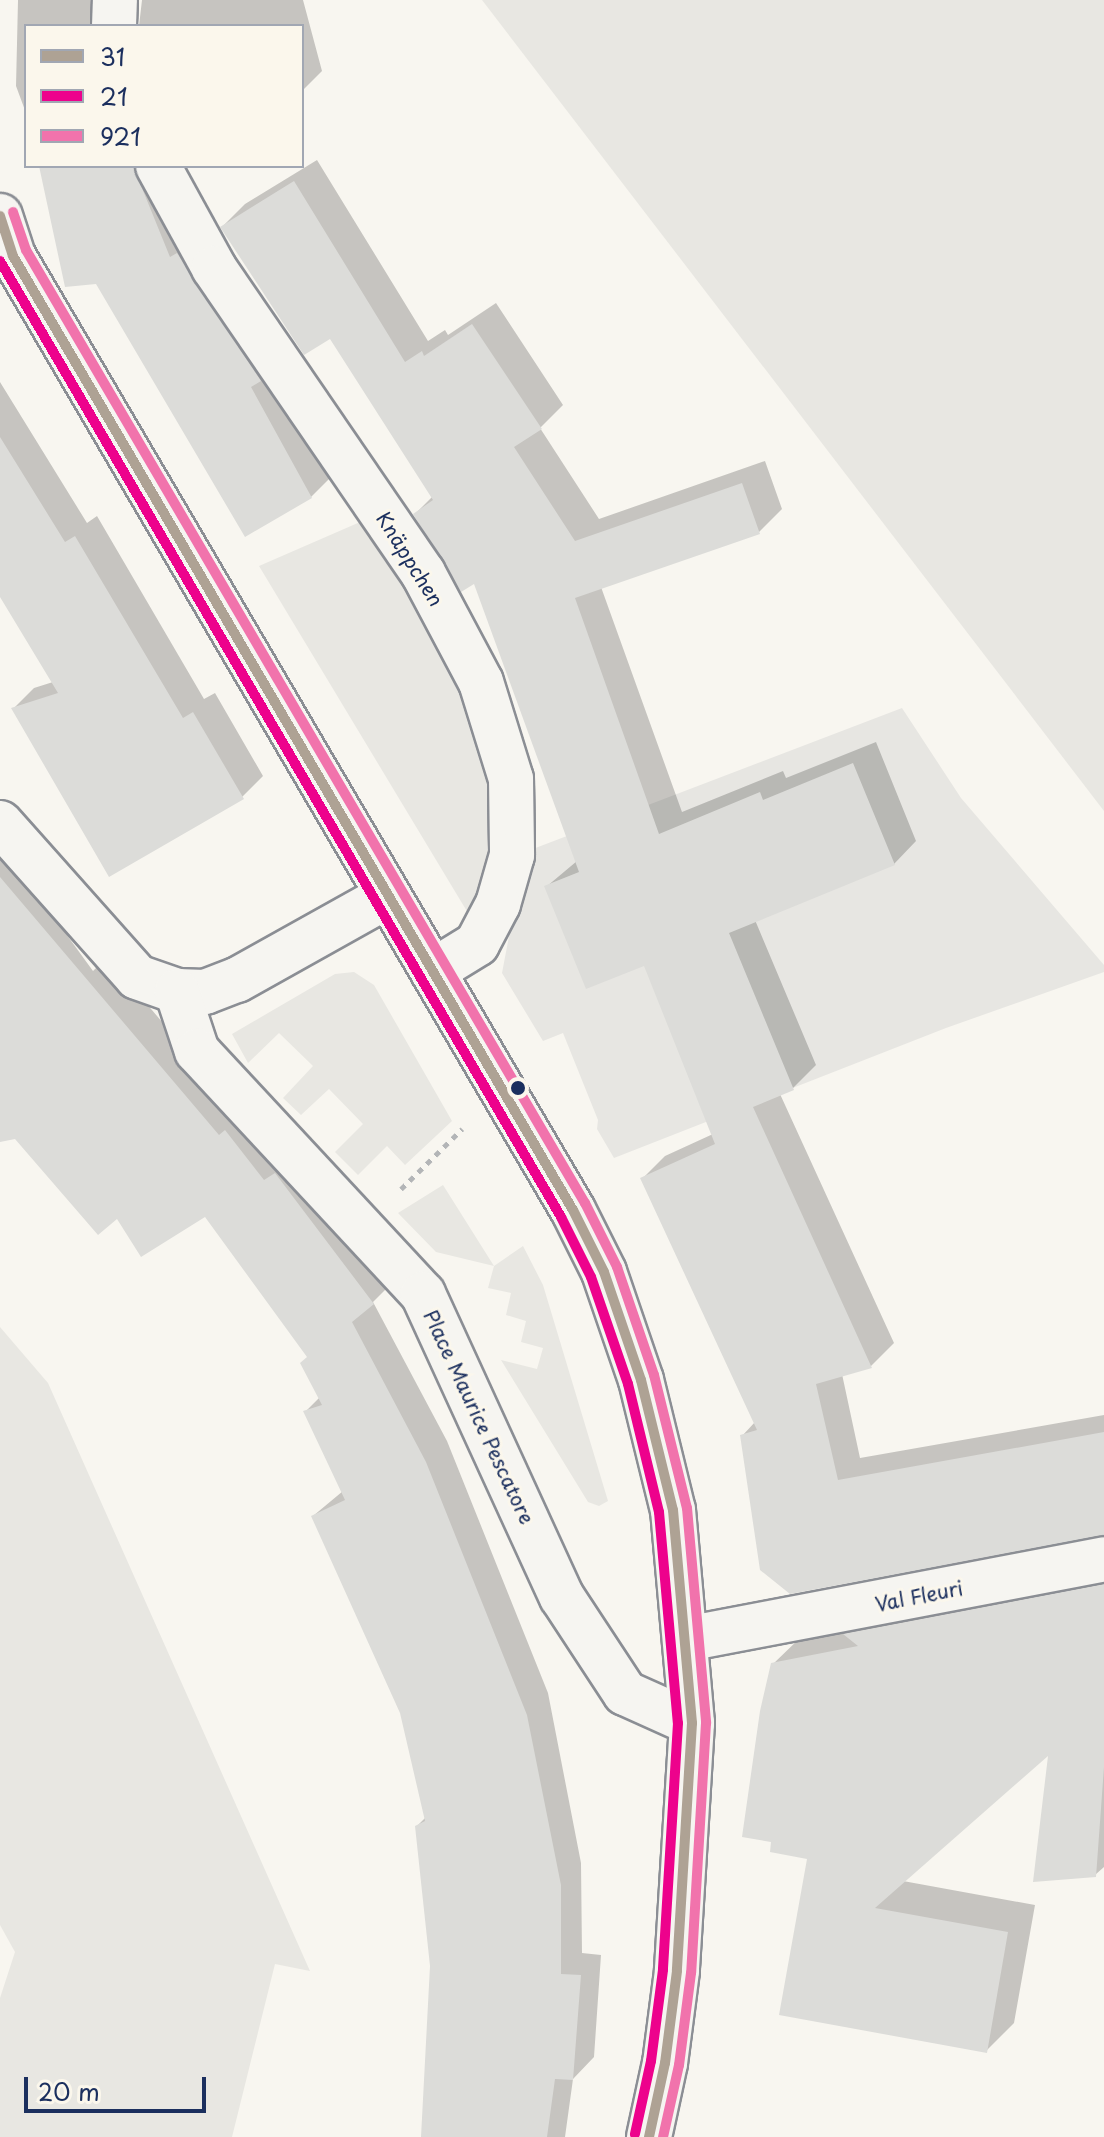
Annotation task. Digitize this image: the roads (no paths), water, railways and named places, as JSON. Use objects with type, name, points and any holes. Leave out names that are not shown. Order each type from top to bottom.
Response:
[{"type":"street","points":[[114,24],[115,0]]},
{"type":"street","name":"Knäppchen","points":[[159,168],[214,268],[423,573],[481,682],[511,779],[512,855],[498,904],[477,944],[433,971]]},
{"type":"street","points":[[0,216],[13,256],[573,1210],[604,1272],[641,1380],[673,1510],[692,1723],[677,1971],[665,2063],[649,2137]]},
{"type":"street","points":[[0,823],[137,977],[177,991],[205,992],[237,980],[387,896]]},
{"type":"street","name":"Place Maurice Pescatore","points":[[177,991],[197,1051],[423,1294],[562,1597],[625,1693],[692,1723]]},
{"type":"street","name":"Val Fleuri","points":[[686,1639],[1104,1559]]}]
